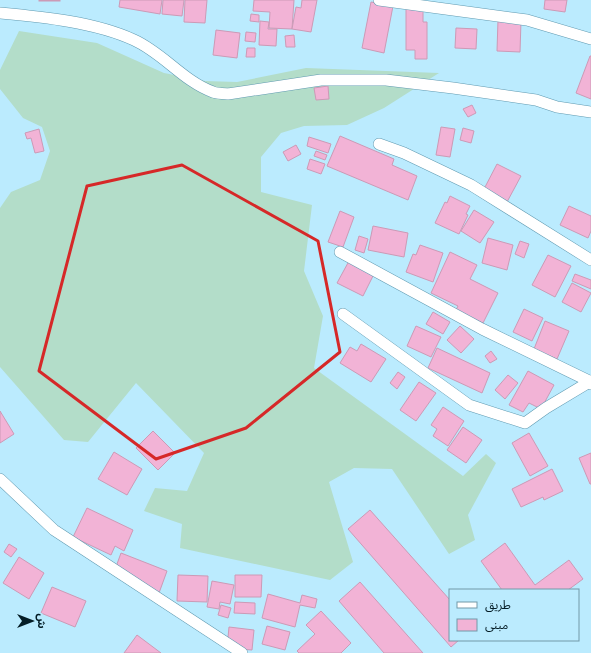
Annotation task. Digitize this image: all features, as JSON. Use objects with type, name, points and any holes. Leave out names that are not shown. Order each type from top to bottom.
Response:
[{"type":"street","points":[[379,0],[526,20],[591,39]]},
{"type":"street","points":[[0,13],[56,19],[110,31],[128,38],[154,52],[194,82],[214,92],[228,94],[321,80],[386,80],[536,100],[558,107],[591,112]]},
{"type":"street","points":[[379,144],[404,153],[471,185],[591,260]]},
{"type":"street","points":[[340,252],[482,329],[591,382]]},
{"type":"street","points":[[343,314],[469,405],[525,423],[591,382]]},
{"type":"street","points":[[0,479],[54,530],[242,653]]},
{"type":"highlighted area","points":[[182,165],[318,241],[340,352],[246,428],[156,459],[39,371],[87,186]]},
{"type":"green space","points":[[19,31],[97,43],[164,73],[205,81],[237,82],[306,68],[439,73],[384,108],[347,125],[304,126],[281,133],[261,157],[261,192],[312,205],[304,271],[323,316],[314,368],[463,476],[486,454],[496,463],[468,515],[475,540],[449,554],[392,469],[354,468],[329,482],[353,562],[330,580],[180,548],[182,524],[144,511],[155,488],[187,491],[204,453],[136,383],[88,442],[64,440],[0,367],[0,208],[11,192],[40,180],[50,151],[42,127],[23,118],[0,89],[0,70]]},
{"type":"building","points":[[60,0],[60,1],[39,1]]},
{"type":"building","points":[[120,0],[162,0],[160,14],[119,7]]},
{"type":"building","points":[[163,0],[184,0],[182,16],[162,14]]},
{"type":"building","points":[[185,0],[207,0],[205,23],[184,22]]},
{"type":"building","points":[[254,0],[294,0],[292,29],[269,28],[270,12],[253,11]]},
{"type":"building","points":[[302,0],[317,0],[311,32],[292,29],[296,7],[301,8]]},
{"type":"building","points":[[545,0],[567,0],[565,12],[544,9]]},
{"type":"building","points":[[371,2],[393,6],[384,53],[362,48]]},
{"type":"building","points":[[406,9],[423,9],[423,22],[427,22],[427,59],[415,59],[415,50],[406,50]]},
{"type":"building","points":[[251,14],[259,15],[259,22],[250,21]]},
{"type":"building","points":[[498,20],[521,21],[520,52],[497,51]]},
{"type":"building","points":[[260,21],[269,22],[268,29],[277,29],[276,46],[259,45]]},
{"type":"building","points":[[456,28],[477,29],[476,49],[455,48]]},
{"type":"building","points":[[216,30],[240,33],[237,58],[213,55]]},
{"type":"building","points":[[246,32],[256,33],[255,42],[245,41]]},
{"type":"building","points":[[294,35],[295,47],[286,47],[285,36]]},
{"type":"building","points":[[247,48],[255,48],[255,57],[246,57]]},
{"type":"building","points":[[591,56],[591,99],[576,93]]},
{"type":"building","points":[[328,86],[329,99],[316,100],[314,88]]},
{"type":"building","points":[[472,105],[476,113],[468,117],[463,109]]},
{"type":"building","points":[[441,127],[455,129],[450,157],[436,155]]},
{"type":"building","points":[[463,128],[474,131],[471,143],[460,140]]},
{"type":"building","points":[[39,129],[44,151],[35,153],[31,138],[27,139],[25,133]]},
{"type":"building","points":[[340,136],[394,159],[392,165],[417,176],[408,200],[327,166]]},
{"type":"building","points":[[309,137],[331,144],[328,153],[307,146]]},
{"type":"building","points":[[296,145],[301,154],[288,161],[283,152]]},
{"type":"building","points":[[316,151],[327,155],[325,160],[314,156]]},
{"type":"building","points":[[310,159],[325,164],[321,174],[307,169]]},
{"type":"building","points":[[497,164],[521,176],[507,202],[484,189]]},
{"type":"building","points":[[450,196],[470,206],[466,214],[468,215],[459,234],[435,223],[445,202],[447,203]]},
{"type":"building","points":[[569,206],[591,216],[591,231],[588,238],[560,225]]},
{"type":"building","points":[[474,210],[494,222],[480,243],[461,231]]},
{"type":"building","points":[[340,211],[354,217],[343,247],[328,242]]},
{"type":"building","points":[[373,226],[408,233],[404,257],[368,250]]},
{"type":"building","points":[[359,236],[368,239],[364,253],[355,250]]},
{"type":"building","points":[[488,238],[513,245],[507,270],[482,263]]},
{"type":"building","points":[[520,241],[529,244],[524,258],[515,254]]},
{"type":"building","points":[[420,245],[443,253],[433,282],[406,272],[413,254],[416,255]]},
{"type":"building","points":[[450,252],[477,265],[470,279],[498,293],[483,323],[456,310],[458,306],[431,293]]},
{"type":"building","points":[[548,255],[571,266],[555,297],[532,285]]},
{"type":"building","points":[[349,261],[374,274],[363,296],[337,283]]},
{"type":"building","points":[[575,274],[591,280],[591,289],[572,281]]},
{"type":"building","points":[[572,283],[591,293],[581,312],[562,302]]},
{"type":"building","points":[[524,309],[543,318],[532,341],[513,332]]},
{"type":"building","points":[[433,312],[450,322],[443,334],[426,324]]},
{"type":"building","points":[[545,321],[569,331],[557,359],[534,349]]},
{"type":"building","points":[[416,326],[441,337],[431,357],[407,346]]},
{"type":"building","points":[[460,326],[474,339],[461,353],[447,340]]},
{"type":"building","points":[[361,344],[386,359],[371,382],[340,363],[350,347],[357,351]]},
{"type":"building","points":[[437,348],[490,373],[482,393],[428,368]]},
{"type":"building","points":[[491,351],[497,359],[490,363],[485,356]]},
{"type":"building","points":[[528,371],[554,385],[541,409],[529,403],[523,412],[509,405]]},
{"type":"building","points":[[398,372],[405,377],[397,389],[390,383]]},
{"type":"building","points":[[508,375],[518,383],[505,399],[495,390]]},
{"type":"building","points":[[419,382],[436,393],[416,421],[400,410]]},
{"type":"building","points":[[443,407],[464,421],[448,446],[433,436],[437,429],[431,425]]},
{"type":"building","points":[[0,411],[14,434],[0,443]]},
{"type":"building","points":[[463,427],[482,440],[466,463],[447,450]]},
{"type":"building","points":[[153,431],[175,453],[158,470],[136,448]]},
{"type":"building","points":[[529,433],[548,466],[530,476],[512,443]]},
{"type":"building","points":[[114,452],[142,469],[127,495],[98,479]]},
{"type":"building","points":[[591,453],[591,484],[590,484],[579,458]]},
{"type":"building","points":[[552,469],[563,491],[544,500],[543,497],[521,507],[512,489]]},
{"type":"building","points":[[87,508],[133,530],[124,551],[115,546],[111,555],[73,537]]},
{"type":"building","points":[[370,510],[449,599],[449,641],[458,641],[451,647],[348,529]]},
{"type":"building","points":[[505,543],[535,585],[569,560],[583,579],[569,589],[501,589],[481,561]]},
{"type":"building","points":[[9,544],[17,549],[11,557],[4,552]]},
{"type":"building","points":[[121,553],[167,571],[159,593],[113,575]]},
{"type":"building","points":[[19,557],[44,573],[29,599],[3,583]]},
{"type":"building","points":[[178,575],[208,576],[207,602],[177,601]]},
{"type":"building","points":[[235,575],[262,575],[261,597],[235,597]]},
{"type":"building","points":[[212,581],[234,585],[230,604],[220,602],[219,609],[207,607]]},
{"type":"building","points":[[360,582],[423,653],[384,653],[339,601]]},
{"type":"building","points":[[52,587],[86,601],[75,627],[41,613]]},
{"type":"building","points":[[268,594],[300,603],[302,595],[317,599],[315,608],[300,605],[295,627],[262,618]]},
{"type":"building","points":[[235,602],[255,603],[255,614],[234,613]]},
{"type":"building","points":[[221,605],[231,608],[228,618],[218,615]]},
{"type":"building","points":[[321,611],[351,643],[341,653],[299,653],[297,651],[315,634],[306,625]]},
{"type":"building","points":[[267,626],[290,632],[285,650],[262,644]]},
{"type":"building","points":[[229,627],[254,630],[252,650],[227,648]]},
{"type":"building","points":[[137,635],[161,653],[124,653]]}]
